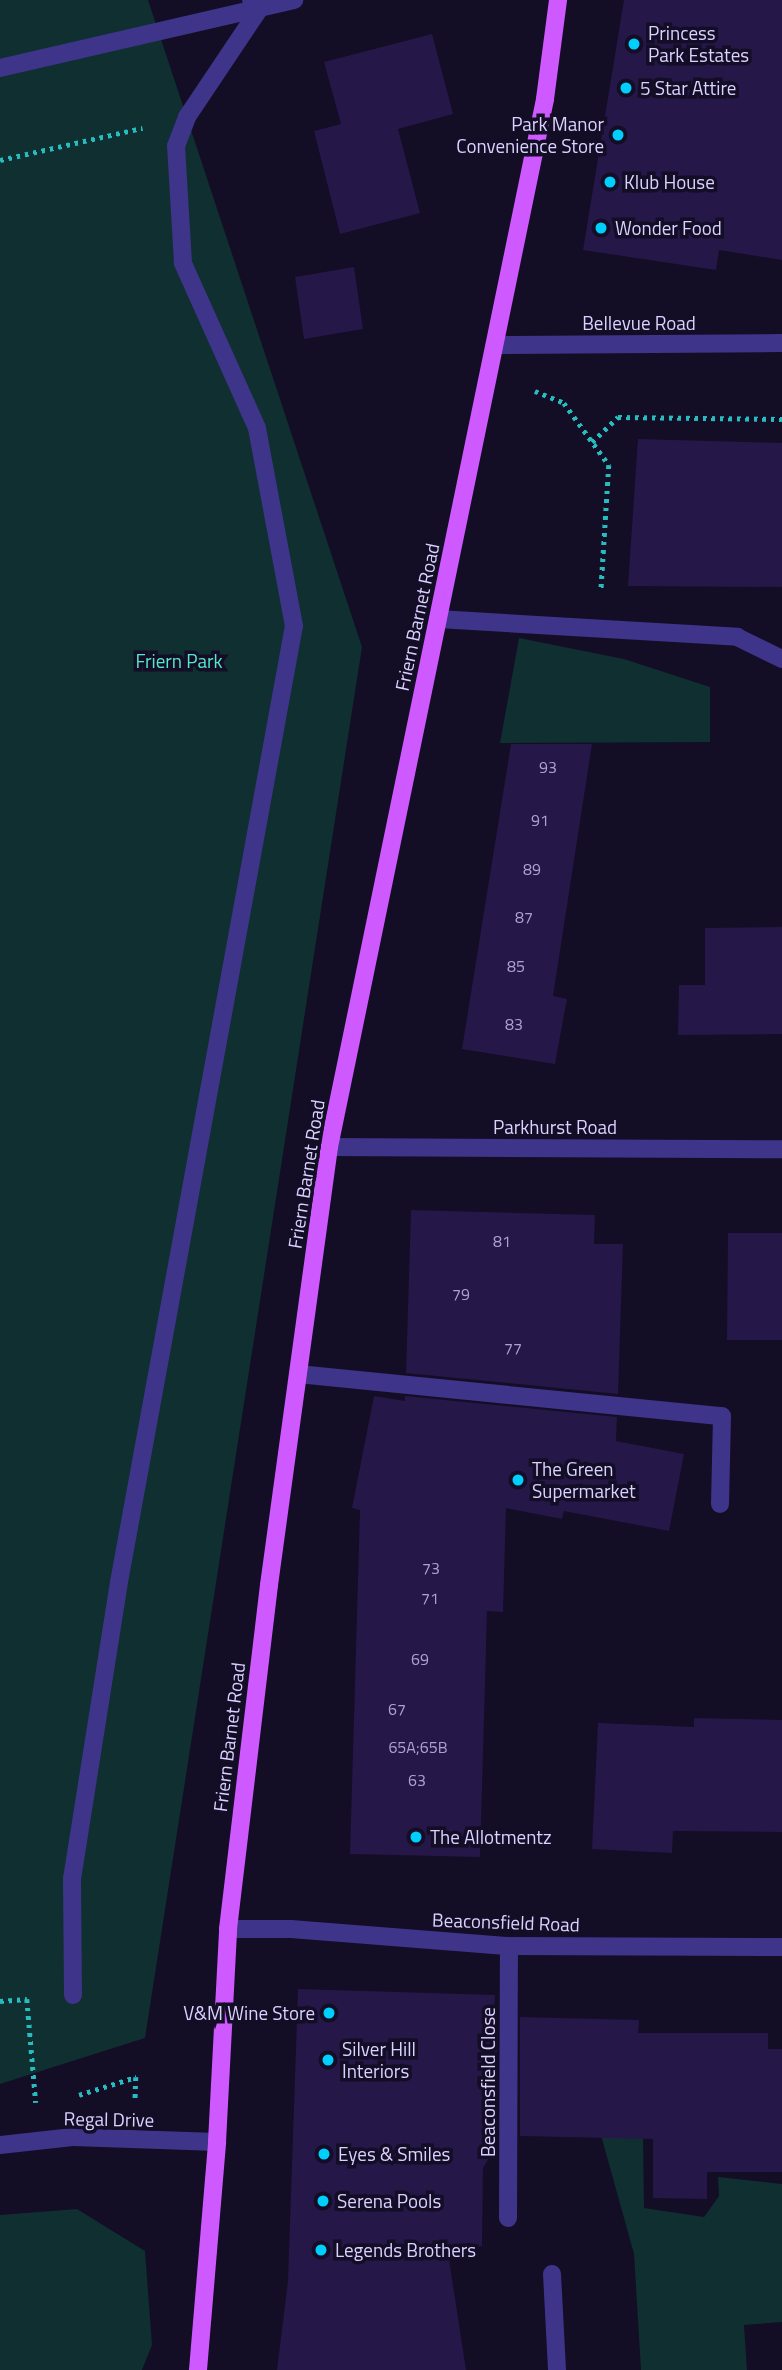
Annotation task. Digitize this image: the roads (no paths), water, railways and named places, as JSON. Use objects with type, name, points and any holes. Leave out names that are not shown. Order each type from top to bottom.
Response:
[{"type":"main road","name":"Friern Barnet Road","points":[[198,2370],[217,2142],[228,1929],[269,1585],[329,1147],[496,345],[545,99],[558,0]]},
{"type":"street","points":[[0,68],[256,4],[294,0]]},
{"type":"street","points":[[73,1995],[72,1879],[111,1636],[294,626],[257,428],[183,263],[176,146],[187,117],[256,4]]},
{"type":"street","name":"Bellevue Road","points":[[496,345],[782,343]]},
{"type":"street","points":[[438,619],[737,637],[782,659]]},
{"type":"street","name":"Parkhurst Road","points":[[329,1147],[782,1149]]},
{"type":"street","points":[[298,1374],[722,1416],[720,1504]]},
{"type":"street","name":"Beaconsfield Road","points":[[228,1929],[291,1929],[509,1946],[782,1947]]},
{"type":"street","name":"Beaconsfield Close","points":[[508,2218],[509,1946]]},
{"type":"street","name":"Regal Drive","points":[[0,2146],[73,2137],[217,2142]]},
{"type":"street","points":[[552,2274],[557,2370]]},
{"type":"place","name":"Princess Park Estates","points":[[634,44]]},
{"type":"place","name":"5 Star Attire","points":[[626,88]]},
{"type":"place","name":"Park Manor Convenience Store","points":[[618,135]]},
{"type":"place","name":"Klub House","points":[[610,182]]},
{"type":"place","name":"Wonder Food","points":[[601,228]]},
{"type":"place","name":"The Green Supermarket","points":[[518,1480]]},
{"type":"place","name":"The Allotmentz","points":[[416,1837]]},
{"type":"place","name":"V&M Wine Store","points":[[329,2013]]},
{"type":"place","name":"Silver Hill Interiors","points":[[328,2060]]},
{"type":"place","name":"Eyes & Smiles","points":[[324,2154]]},
{"type":"place","name":"Serena Pools","points":[[323,2201]]},
{"type":"place","name":"Legends Brothers","points":[[321,2250]]},
{"type":"park label","name":"Friern Park","points":[[179,661]]}]
